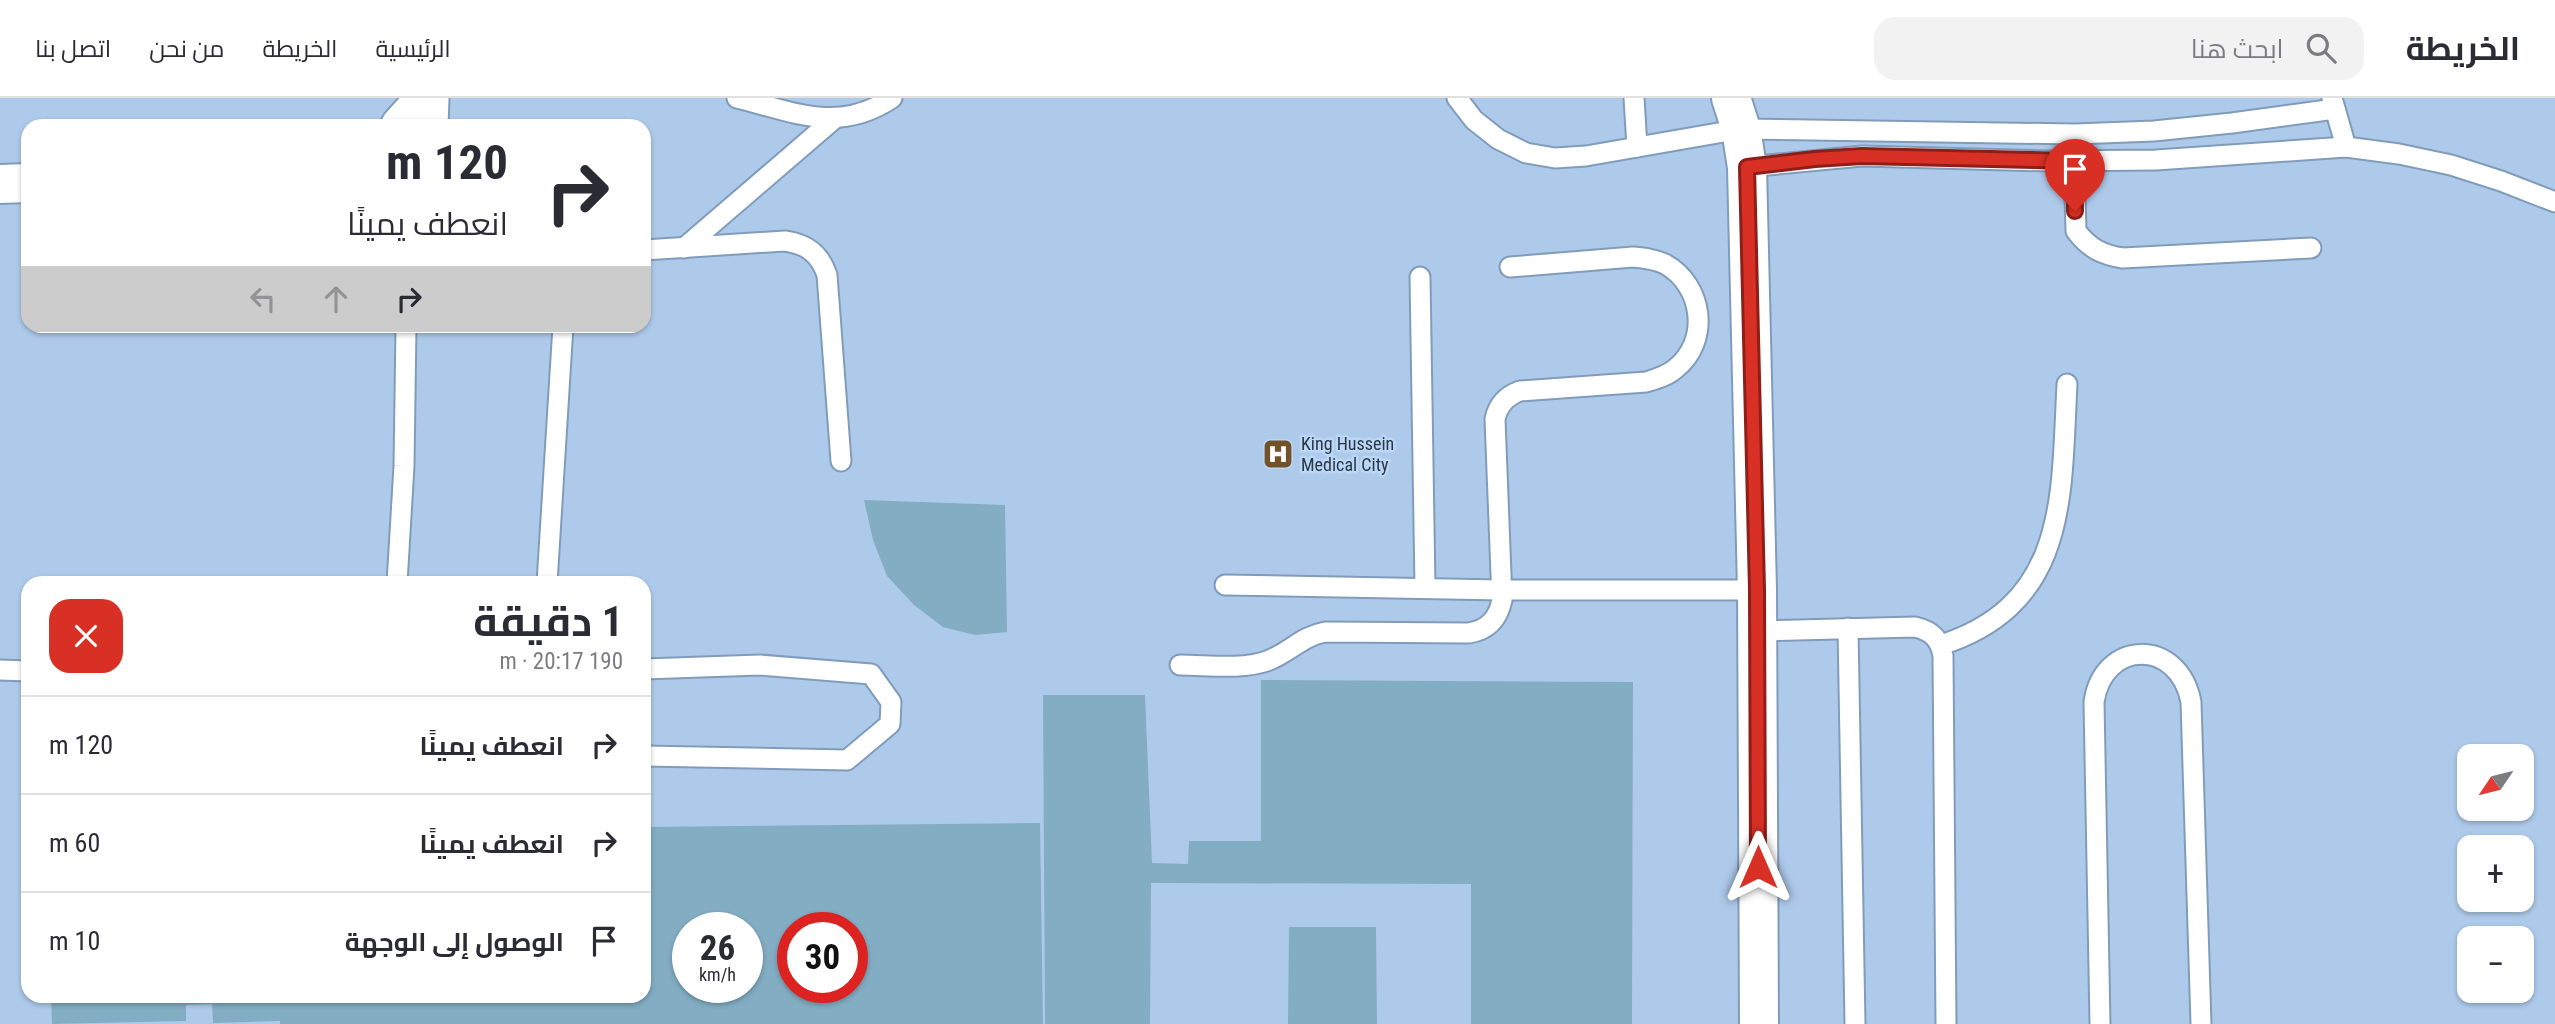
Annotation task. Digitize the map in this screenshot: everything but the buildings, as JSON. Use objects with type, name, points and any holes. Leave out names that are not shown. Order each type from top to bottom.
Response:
[{"type":"street","points":[[406,119],[425,98]]},
{"type":"street","points":[[1736,114],[1747,167],[1757,590],[1759,1024]]},
{"type":"street","points":[[0,184],[21,183]]},
{"type":"lane","points":[[438,119],[439,98]]},
{"type":"lane","points":[[737,98],[834,119],[875,109],[892,98]]},
{"type":"lane","points":[[1457,98],[1474,120],[1498,139],[1526,153],[1555,158],[1586,156],[1637,147],[1736,114],[2075,134],[2154,131],[2232,123],[2334,104],[2346,146]]},
{"type":"lane","points":[[1634,98],[1637,147]]},
{"type":"lane","points":[[684,248],[834,119]]},
{"type":"lane","points":[[1747,167],[1862,156],[2074,161],[2156,160],[2346,146],[2451,165],[2555,202]]},
{"type":"lane","points":[[2074,161],[2076,231],[2096,251],[2109,256],[2123,258],[2311,248]]},
{"type":"lane","points":[[651,250],[785,241],[807,247],[823,264],[827,275],[841,461]]},
{"type":"lane","points":[[1180,664],[1253,664],[1279,656],[1312,634],[1325,632],[1469,634],[1488,627],[1500,610],[1502,590],[1495,427],[1500,404],[1520,391],[1646,382],[1661,378],[1675,370],[1686,359],[1699,330],[1695,298],[1688,284],[1677,272],[1649,258],[1510,267]]},
{"type":"lane","points":[[1420,277],[1425,587]]},
{"type":"lane","points":[[397,576],[404,466],[406,333]]},
{"type":"lane","points":[[547,576],[563,333]]},
{"type":"lane","points":[[1941,645],[1964,638],[2004,614],[2035,577],[2045,556],[2061,503],[2067,384]]},
{"type":"lane","points":[[1225,585],[1502,590],[1757,590]]},
{"type":"lane","points":[[1757,631],[1915,627],[1935,636],[1941,645],[1946,1024]]},
{"type":"lane","points":[[1848,628],[1855,1024]]},
{"type":"lane","points":[[2100,1024],[2094,702],[2096,687],[2103,674],[2114,664],[2142,654],[2171,663],[2185,680],[2192,702],[2201,1024]]},
{"type":"lane","points":[[651,669],[760,665],[871,674],[891,702],[890,724],[847,760],[651,755]]},
{"type":"lane","points":[[0,670],[21,671]]},
{"type":"place","name":"King Hussein Medical City","points":[[1278,454]]},
{"type":"route","points":[[1758,867],[1757,590],[1747,167],[1862,156],[2074,161],[2075,211]]}]
